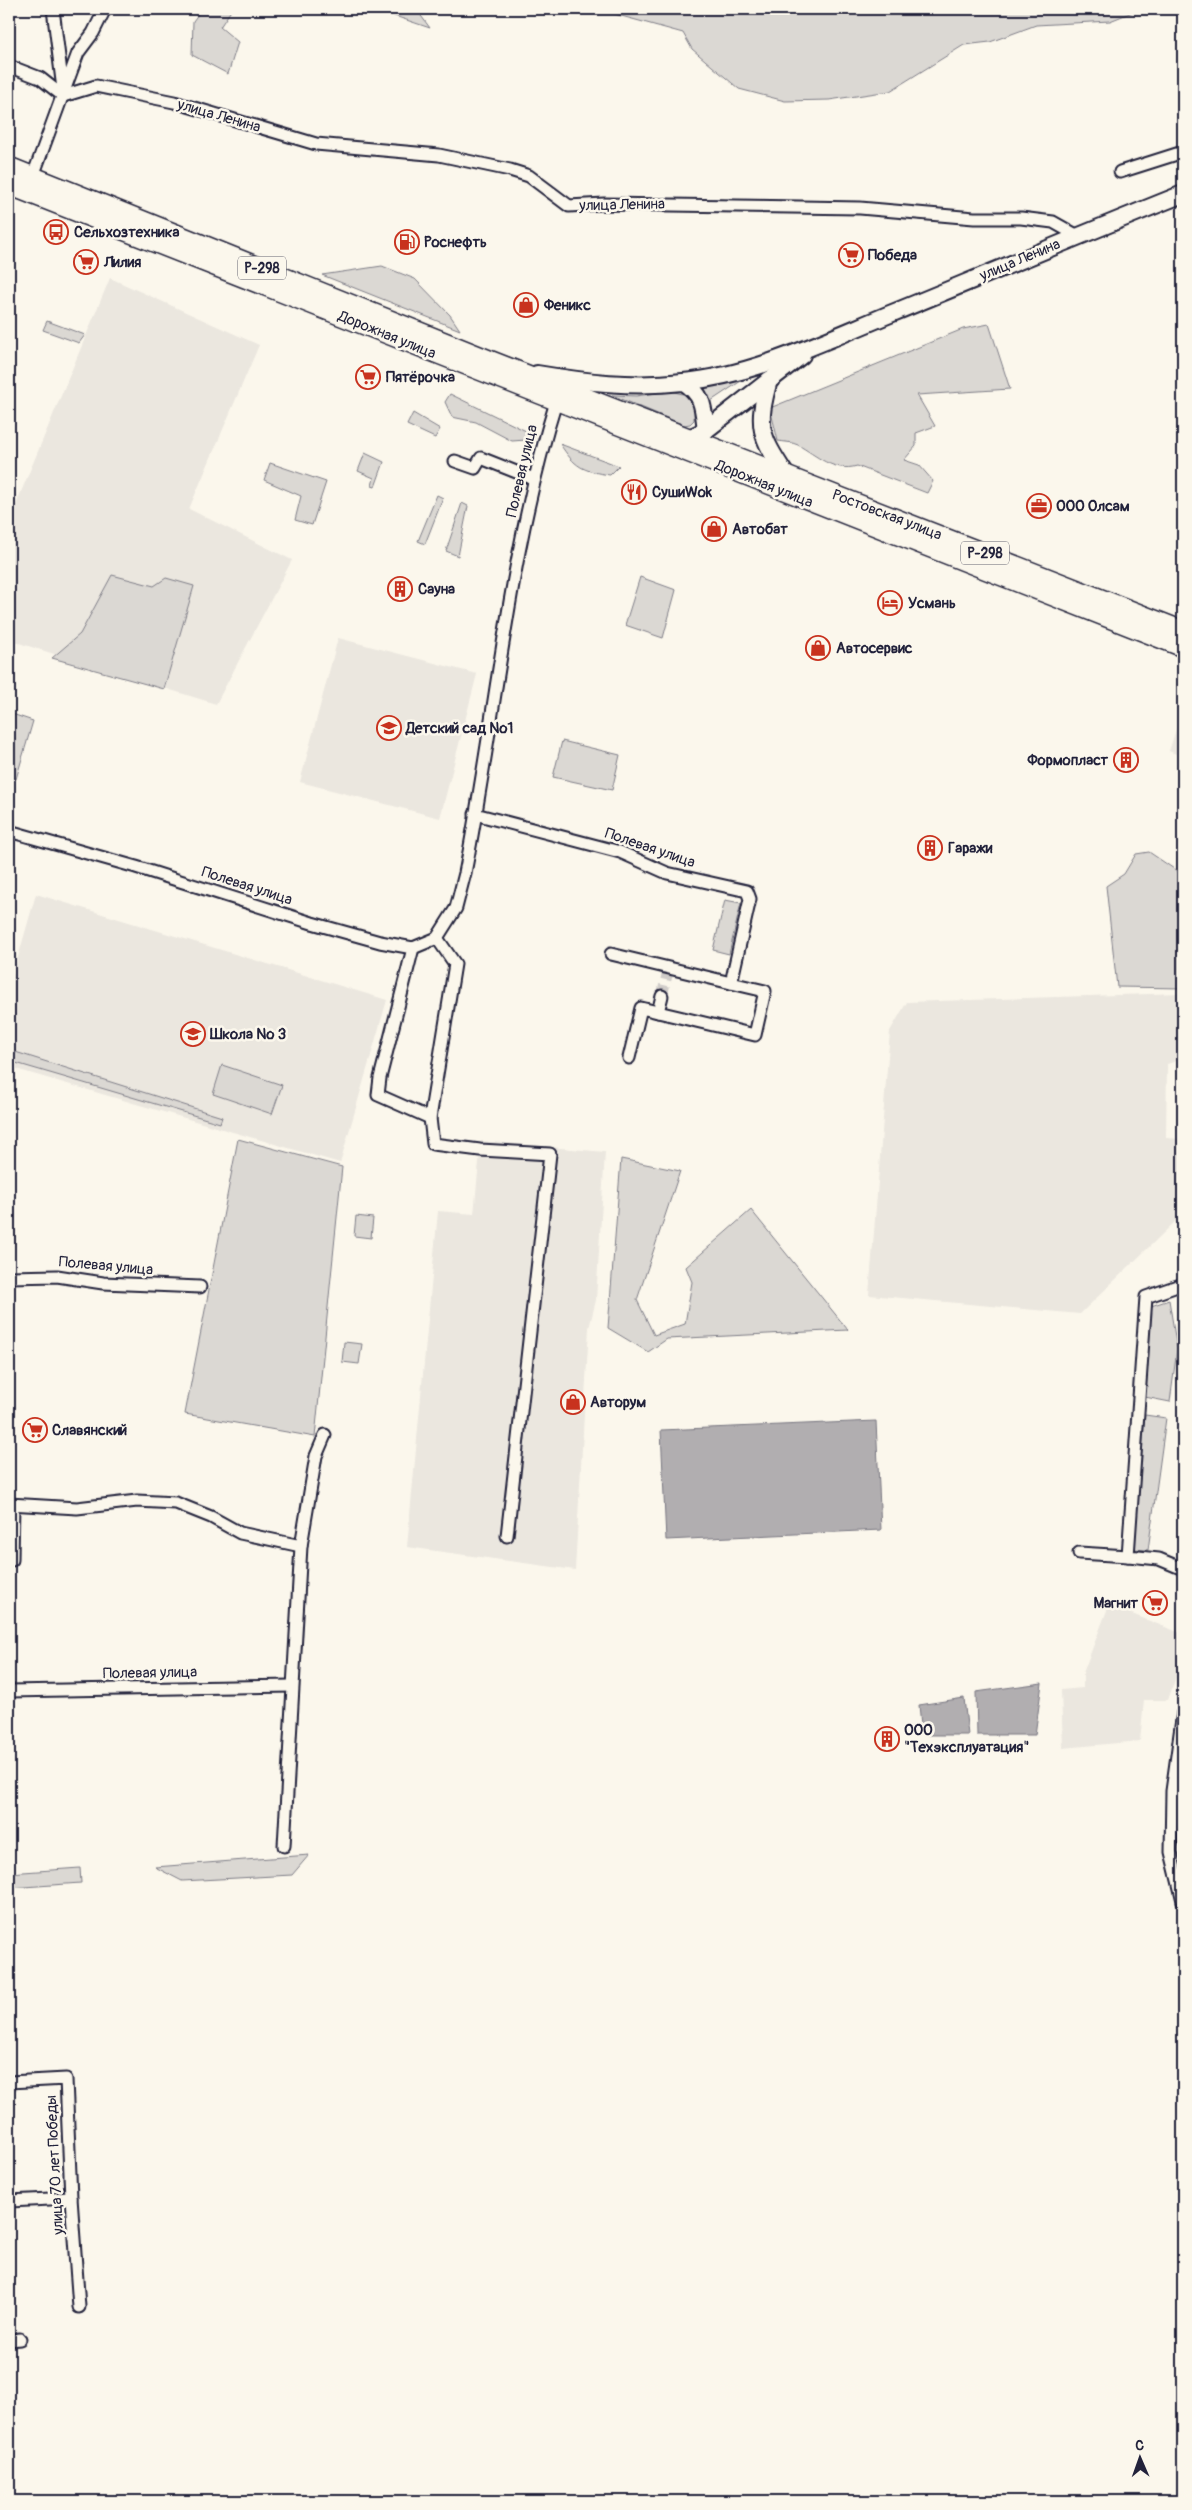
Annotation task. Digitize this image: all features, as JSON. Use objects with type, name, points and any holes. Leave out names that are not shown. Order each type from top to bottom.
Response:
[{"type":"highway","name":"Дорожная улица","points":[[9,167],[516,370],[699,434],[786,475]]},
{"type":"highway","name":"Дорожная улица","points":[[9,185],[821,506]]},
{"type":"highway","name":"Ростовская улица","points":[[786,475],[1183,631]]},
{"type":"highway","name":"Ростовская улица","points":[[821,506],[1183,647]]},
{"type":"main road","name":"улица Ленина","points":[[823,342],[1183,194]]},
{"type":"main road","points":[[516,370],[624,385],[684,382],[724,374],[823,342]]},
{"type":"main road","points":[[669,446],[699,434],[794,360],[823,342]]},
{"type":"main road","points":[[769,380],[762,404],[761,428],[767,445],[786,475]]},
{"type":"main road","points":[[684,382],[696,391],[701,400],[699,434]]},
{"type":"street","points":[[53,9],[63,96]]},
{"type":"street","points":[[33,176],[78,53],[94,34],[105,9]]},
{"type":"street","points":[[9,66],[40,78],[63,96]]},
{"type":"street","name":"улица Ленина","points":[[63,96],[96,86],[174,102],[316,144],[439,155],[510,170],[529,176],[569,206],[604,204],[860,208],[974,218],[1021,218],[1053,222],[1078,236]]},
{"type":"street","points":[[1120,172],[1183,152]]},
{"type":"street","name":"Полевая улица","points":[[437,938],[456,908],[466,866],[506,615],[534,479],[556,402]]},
{"type":"street","points":[[456,460],[475,468],[481,458],[534,479]]},
{"type":"street","name":"Полевая улица","points":[[475,814],[620,852],[667,873],[747,891],[750,898],[731,983]]},
{"type":"street","name":"Полевая улица","points":[[9,830],[136,867],[312,923],[380,942],[413,948]]},
{"type":"street","points":[[430,1118],[378,1095],[380,1078],[413,948],[437,938],[454,964],[430,1118],[433,1144],[480,1150],[550,1154],[507,1536]]},
{"type":"street","points":[[611,954],[668,972],[765,991],[755,1035],[641,1008],[630,1058]]},
{"type":"street","points":[[658,1012],[662,996]]},
{"type":"street","name":"Полевая улица","points":[[9,1277],[57,1276],[103,1283],[200,1287]]},
{"type":"street","points":[[1128,1556],[1146,1297],[1183,1284]]},
{"type":"street","points":[[284,1846],[301,1546],[316,1456],[325,1435]]},
{"type":"street","points":[[12,1560],[11,1504],[77,1508],[137,1501],[176,1503],[211,1517],[240,1533],[301,1546]]},
{"type":"street","points":[[1079,1552],[1159,1559],[1183,1569]]},
{"type":"street","name":"Полевая улица","points":[[9,1691],[292,1686]]},
{"type":"street","points":[[1183,1712],[1181,1740],[1172,1791],[1171,1852],[1183,1901]]},
{"type":"street","name":"улица 70 лет Победы","points":[[9,2082],[66,2079],[71,2198],[79,2307]]},
{"type":"street","points":[[9,2201],[71,2198]]},
{"type":"shaded area","points":[[202,9],[232,9],[220,27],[238,42],[228,74],[192,55],[193,21]]},
{"type":"shaded area","points":[[374,9],[416,9],[430,28]]},
{"type":"shaded area","points":[[596,9],[1140,9],[1110,21],[1036,25],[990,42],[964,45],[890,91],[829,100],[785,101],[739,89],[692,49],[683,33]]},
{"type":"shaded area","points":[[382,266],[415,279],[450,315],[460,330],[322,275]]},
{"type":"shaded area","points":[[110,278],[259,345],[189,509],[292,560],[216,704],[9,640],[9,521]]},
{"type":"shaded area","points":[[47,321],[85,335],[79,343],[43,330]]},
{"type":"shaded area","points":[[989,324],[1010,389],[917,395],[935,426],[916,433],[916,446],[904,460],[919,465],[933,481],[927,493],[857,466],[849,468],[833,465],[798,445],[778,441],[770,408],[963,329]]},
{"type":"shaded area","points":[[753,373],[708,403],[706,392],[700,386]]},
{"type":"shaded area","points":[[670,391],[687,395],[694,403],[694,420],[690,424],[684,425],[612,395],[636,396]]},
{"type":"shaded area","points":[[450,394],[526,431],[526,440],[512,441],[476,422],[452,417],[445,402]]},
{"type":"shaded area","points":[[413,413],[440,429],[435,438],[407,425]]},
{"type":"shaded area","points":[[560,444],[619,466],[610,475],[592,472],[575,463]]},
{"type":"shaded area","points":[[365,453],[384,462],[375,487],[372,486],[374,478],[358,471]]},
{"type":"shaded area","points":[[270,463],[326,482],[312,525],[295,520],[301,496],[264,480]]},
{"type":"shaded area","points":[[437,495],[443,498],[425,544],[418,541]]},
{"type":"shaded area","points":[[462,503],[468,506],[458,556],[446,551]]},
{"type":"shaded area","points":[[112,575],[154,586],[166,578],[194,586],[164,689],[52,658],[80,634]]},
{"type":"shaded area","points":[[640,577],[676,590],[663,638],[625,625]]},
{"type":"shaded area","name":"Детский сад №1","points":[[338,638],[477,674],[440,818],[300,782]]},
{"type":"shaded area","points":[[1183,709],[1183,757],[1169,751]]},
{"type":"shaded area","points":[[9,713],[33,721],[16,779],[9,777]]},
{"type":"shaded area","points":[[562,741],[620,755],[612,790],[553,777]]},
{"type":"shaded area","points":[[1149,852],[1183,875],[1183,988],[1117,987],[1106,886],[1124,874],[1136,854]]},
{"type":"shaded area","name":"Школа № 3","points":[[36,894],[387,1000],[340,1163],[9,1067],[9,989]]},
{"type":"shaded area","points":[[725,900],[741,903],[729,954],[713,950]]},
{"type":"shaded area","points":[[1181,993],[1183,1059],[1167,1064],[1166,1138],[1183,1139],[1183,1214],[1080,1314],[869,1295],[890,1031],[907,1002]]},
{"type":"shaded area","points":[[9,1050],[222,1117],[220,1123],[9,1061]]},
{"type":"shaded area","points":[[222,1065],[282,1085],[272,1114],[213,1094]]},
{"type":"shaded area","points":[[238,1139],[342,1167],[315,1437],[185,1414]]},
{"type":"shaded area","points":[[481,1141],[605,1152],[596,1300],[589,1328],[575,1570],[407,1547],[438,1211],[474,1214]]},
{"type":"shaded area","points":[[621,1159],[680,1171],[637,1300],[654,1335],[685,1324],[692,1282],[686,1267],[751,1210],[848,1330],[667,1339],[648,1352],[608,1328]]},
{"type":"shaded area","points":[[356,1216],[373,1218],[371,1238],[354,1236]]},
{"type":"shaded area","points":[[1169,1300],[1177,1349],[1170,1402],[1145,1397],[1151,1306]]},
{"type":"shaded area","points":[[344,1342],[362,1344],[359,1364],[342,1362]]},
{"type":"shaded area","points":[[1145,1415],[1166,1418],[1148,1550],[1134,1549]]},
{"type":"shaded area","points":[[876,1421],[881,1530],[666,1540],[661,1430]]},
{"type":"shaded area","points":[[1109,1605],[1183,1634],[1183,1657],[1168,1700],[1144,1700],[1140,1741],[1063,1748],[1061,1690],[1083,1688],[1083,1673]]},
{"type":"shaded area","points":[[1042,1683],[1035,1735],[977,1735],[976,1692]]},
{"type":"shaded area","points":[[964,1698],[968,1735],[922,1735],[919,1705]]},
{"type":"shaded area","points":[[309,1855],[292,1875],[182,1881],[155,1867]]},
{"type":"shaded area","points":[[80,1868],[81,1883],[9,1888],[9,1873]]},
{"type":"tunnel","points":[[662,996],[667,975]]},
{"type":"place","name":"Сельхозтехника","points":[[56,232]]},
{"type":"place","name":"Роснефть","points":[[407,242]]},
{"type":"place","name":"Победа","points":[[851,255]]},
{"type":"place","name":"Лилия","points":[[86,262]]},
{"type":"place","name":"Феникс","points":[[526,305]]},
{"type":"place","name":"Пятёрочка","points":[[368,377]]},
{"type":"place","name":"CушиWok","points":[[634,492]]},
{"type":"place","name":"ООО Олсам","points":[[1039,506]]},
{"type":"place","name":"Автобат","points":[[714,529]]},
{"type":"place","name":"Сауна","points":[[400,589]]},
{"type":"place","name":"Усмань","points":[[890,603]]},
{"type":"place","name":"Автосервис","points":[[818,648]]},
{"type":"place","name":"Детский сад №1","points":[[389,728]]},
{"type":"place","name":"Формопласт","points":[[1126,760]]},
{"type":"place","name":"Гаражи","points":[[930,848]]},
{"type":"place","name":"Школа № 3","points":[[193,1034]]},
{"type":"place","name":"Авторум","points":[[573,1402]]},
{"type":"place","name":"Славянский","points":[[35,1430]]},
{"type":"place","name":"Магнит","points":[[1155,1603]]},
{"type":"place","name":"ООО \"Техэксплуатация\"","points":[[887,1739]]}]
